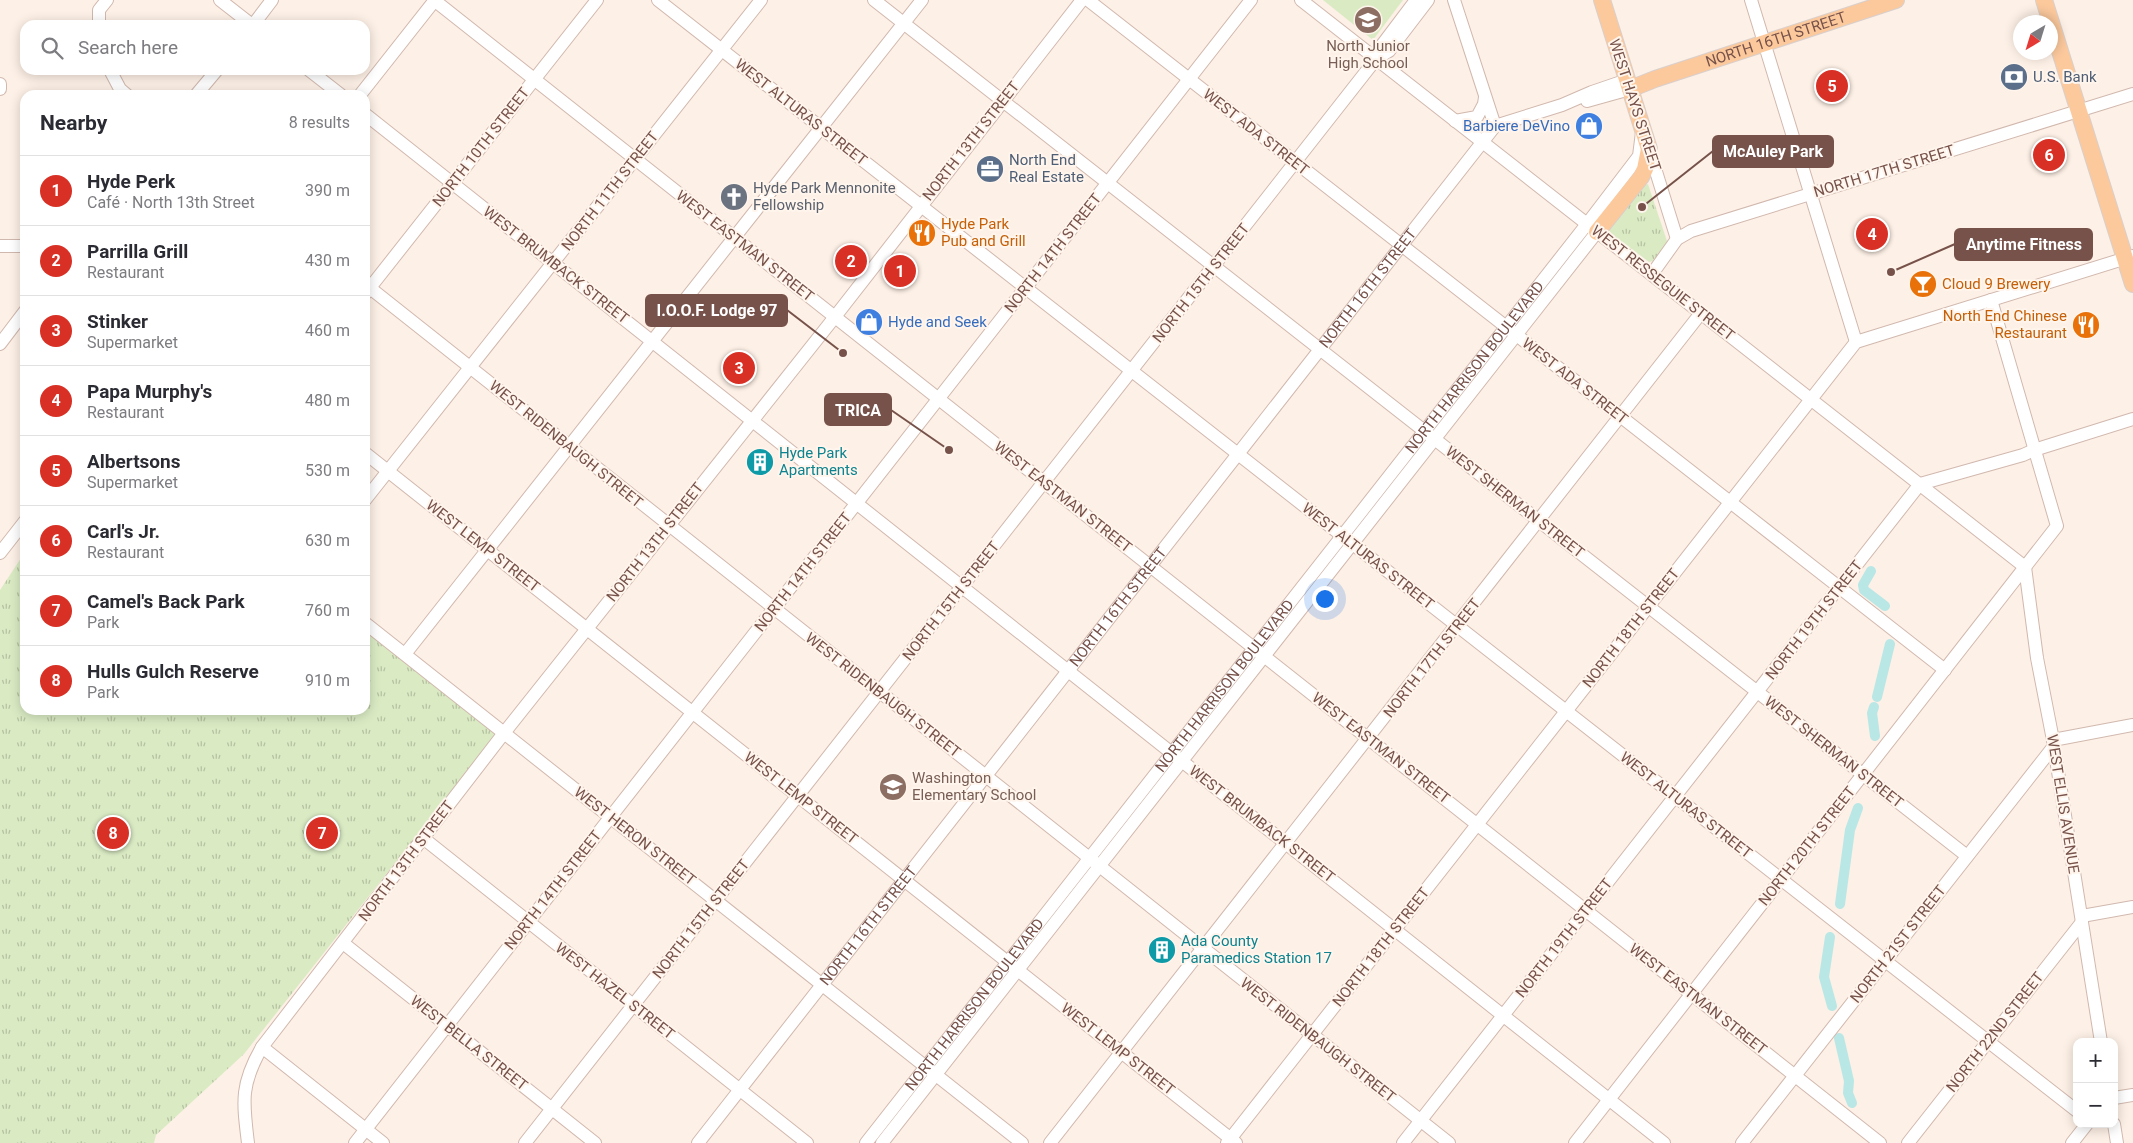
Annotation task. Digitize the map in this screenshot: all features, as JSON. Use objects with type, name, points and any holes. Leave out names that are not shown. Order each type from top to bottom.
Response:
[{"type":"main road","name":"WEST HAYS STREET","points":[[1602,0],[1649,149]]},
{"type":"main road","name":"NORTH 16TH STREET","points":[[1629,85],[1638,77],[1655,78],[1896,0]]},
{"type":"main road","points":[[2044,0],[2129,257],[2133,284]]},
{"type":"main road","name":"NORTH HARRISON BOULEVARD","points":[[1592,228],[1641,177],[1645,169],[1649,149]]},
{"type":"street","points":[[220,0],[246,20]]},
{"type":"street","points":[[256,20],[272,0]]},
{"type":"street","points":[[364,90],[434,0]]},
{"type":"street","name":"WEST EASTMAN STREET","points":[[434,0],[1880,1143]]},
{"type":"street","name":"NORTH 10TH STREET","points":[[370,284],[597,0]]},
{"type":"street","name":"WEST ALTURAS STREET","points":[[658,0],[2073,1108]]},
{"type":"street","name":"NORTH 11TH STREET","points":[[370,494],[761,0]]},
{"type":"street","name":"WEST SHERMAN STREET","points":[[874,0],[1967,856]]},
{"type":"street","points":[[405,654],[922,0]]},
{"type":"street","name":"NORTH 13TH STREET","points":[[248,1143],[244,1106],[245,1093],[250,1067],[262,1047],[504,733],[834,318],[920,205],[1082,0]]},
{"type":"street","name":"WEST ADA STREET","points":[[1088,0],[1944,670]]},
{"type":"street","name":"NORTH 14TH STREET","points":[[355,1143],[1251,0]]},
{"type":"street","name":"WEST RESSEGUIE STREET","points":[[1301,0],[2025,567]]},
{"type":"street","name":"NORTH 15TH STREET","points":[[525,1143],[1376,59],[1382,46],[1416,0]]},
{"type":"street","name":"NORTH 15TH STREET","points":[[1376,59],[1389,50],[1428,0]]},
{"type":"street","points":[[1454,0],[1495,126]]},
{"type":"street","points":[[1751,0],[1856,342],[2129,257]]},
{"type":"street","points":[[100,20],[103,5]]},
{"type":"street","points":[[113,75],[121,90]]},
{"type":"street","points":[[200,90],[213,75]]},
{"type":"street","points":[[315,75],[334,90]]},
{"type":"street","points":[[0,84],[0,89]]},
{"type":"street","name":"NORTH 16TH STREET","points":[[698,1143],[1495,126],[1562,105],[1592,92],[1629,85]]},
{"type":"street","name":"NORTH 17TH STREET","points":[[1652,274],[1677,239],[1691,231],[2133,94]]},
{"type":"street","points":[[1455,121],[1477,116],[1484,104],[1485,97]]},
{"type":"street","name":"WEST BRUMBACK STREET","points":[[370,118],[1664,1143]]},
{"type":"street","name":"NORTH HARRISON BOULEVARD","points":[[882,1143],[1008,962],[1094,863],[1178,757],[1265,657],[1348,540],[1592,228],[1639,156],[1642,127]]},
{"type":"street","name":"WEST HAYS STREET","points":[[1649,149],[1677,239]]},
{"type":"street","points":[[0,246],[20,246]]},
{"type":"street","name":"WEST RIDENBAUGH STREET","points":[[370,290],[470,367],[1449,1143]]},
{"type":"street","points":[[1991,300],[2034,450]]},
{"type":"street","name":"NORTH 17TH STREET","points":[[1050,1143],[1701,313]]},
{"type":"street","points":[[0,344],[20,318]]},
{"type":"street","name":"NORTH 18TH STREET","points":[[1232,1142],[1312,1035],[1856,342]]},
{"type":"street","points":[[1920,484],[2022,455],[2133,419]]},
{"type":"street","name":"NORTH 20TH STREET","points":[[1575,1143],[2057,526],[2034,450]]},
{"type":"street","name":"WEST LEMP STREET","points":[[370,457],[1019,970],[1232,1142]]},
{"type":"street","name":"NORTH 19TH STREET","points":[[1403,1143],[1920,484]]},
{"type":"street","points":[[0,553],[20,527]]},
{"type":"street","name":"NORTH HARRISON BOULEVARD","points":[[1178,757],[1254,648],[1348,540]]},
{"type":"street","name":"WEST ELLIS AVENUE","points":[[2025,567],[2037,658],[2054,743],[2100,1038]]},
{"type":"street","name":"WEST HERON STREET","points":[[370,627],[1022,1143]]},
{"type":"street","points":[[2054,743],[2133,725]]},
{"type":"street","name":"NORTH 21ST STREET","points":[[1742,1143],[2054,743]]},
{"type":"street","name":"WEST HAZEL STREET","points":[[423,838],[807,1143]]},
{"type":"street","name":"NORTH HARRISON BOULEVARD","points":[[866,1143],[1019,970],[1094,863]]},
{"type":"street","points":[[2082,919],[2133,907]]},
{"type":"street","name":"NORTH 22ND STREET","points":[[1908,1143],[2082,919]]},
{"type":"street","name":"WEST BELLA STREET","points":[[343,943],[595,1143]]},
{"type":"street","points":[[262,1047],[382,1143]]},
{"type":"street","points":[[2118,1098],[2133,1096]]},
{"type":"street","points":[[2072,1143],[2084,1128]]},
{"type":"street","points":[[2115,1128],[2117,1143]]},
{"type":"green space","name":"North Junior High School","points":[[1323,0],[1403,0],[1373,40]]},
{"type":"green space","points":[[1648,184],[1669,247],[1658,260],[1649,262],[1611,234],[1609,229],[1645,185]]},
{"type":"green space","points":[[20,560],[20,715],[370,715],[370,634],[497,734],[244,1054],[156,1135],[154,1143],[0,1143],[0,590]]},
{"type":"waterway","points":[[1871,571],[1863,585],[1864,590],[1885,606]]},
{"type":"waterway","points":[[1877,697],[1890,644]]},
{"type":"waterway","points":[[1874,707],[1872,713],[1875,736]]},
{"type":"waterway","points":[[1840,904],[1850,830],[1858,808]]},
{"type":"waterway","points":[[1830,937],[1824,977],[1832,1006]]},
{"type":"waterway","points":[[1839,1038],[1849,1081],[1848,1093],[1852,1103]]},
{"type":"place","name":"North Junior High School","points":[[1368,20]]},
{"type":"place","name":"U.S. Bank","points":[[2014,77]]},
{"type":"place","name":"Albertsons","points":[[1832,86]]},
{"type":"place","name":"Barbiere DeVino","points":[[1589,126]]},
{"type":"place","name":"Carl's Jr.","points":[[2049,155]]},
{"type":"place","name":"North End Real Estate","points":[[990,169]]},
{"type":"place","name":"Hyde Park Mennonite Fellowship","points":[[734,197]]},
{"type":"place","name":"McAuley Park","points":[[1642,207]]},
{"type":"place","name":"Hyde Park Pub and Grill","points":[[922,233]]},
{"type":"place","name":"Papa Murphy's","points":[[1872,234]]},
{"type":"place","name":"Parrilla Grill","points":[[851,261]]},
{"type":"place","name":"Hyde Perk","points":[[900,271]]},
{"type":"place","name":"Anytime Fitness","points":[[1891,272]]},
{"type":"place","name":"Cloud 9 Brewery","points":[[1923,284]]},
{"type":"place","name":"Hyde and Seek","points":[[869,322]]},
{"type":"place","name":"North End Chinese Restaurant","points":[[2086,325]]},
{"type":"place","name":"I.O.O.F. Lodge 97","points":[[843,353]]},
{"type":"place","name":"Stinker","points":[[739,368]]},
{"type":"place","name":"TRICA","points":[[949,450]]},
{"type":"place","name":"Hyde Park Apartments","points":[[760,462]]},
{"type":"place","name":"Washington Elementary School","points":[[893,787]]},
{"type":"place","name":"Hulls Gulch Reserve","points":[[113,833]]},
{"type":"place","name":"Camel's Back Park","points":[[322,833]]},
{"type":"place","name":"Ada County Paramedics Station 17","points":[[1162,950]]}]
